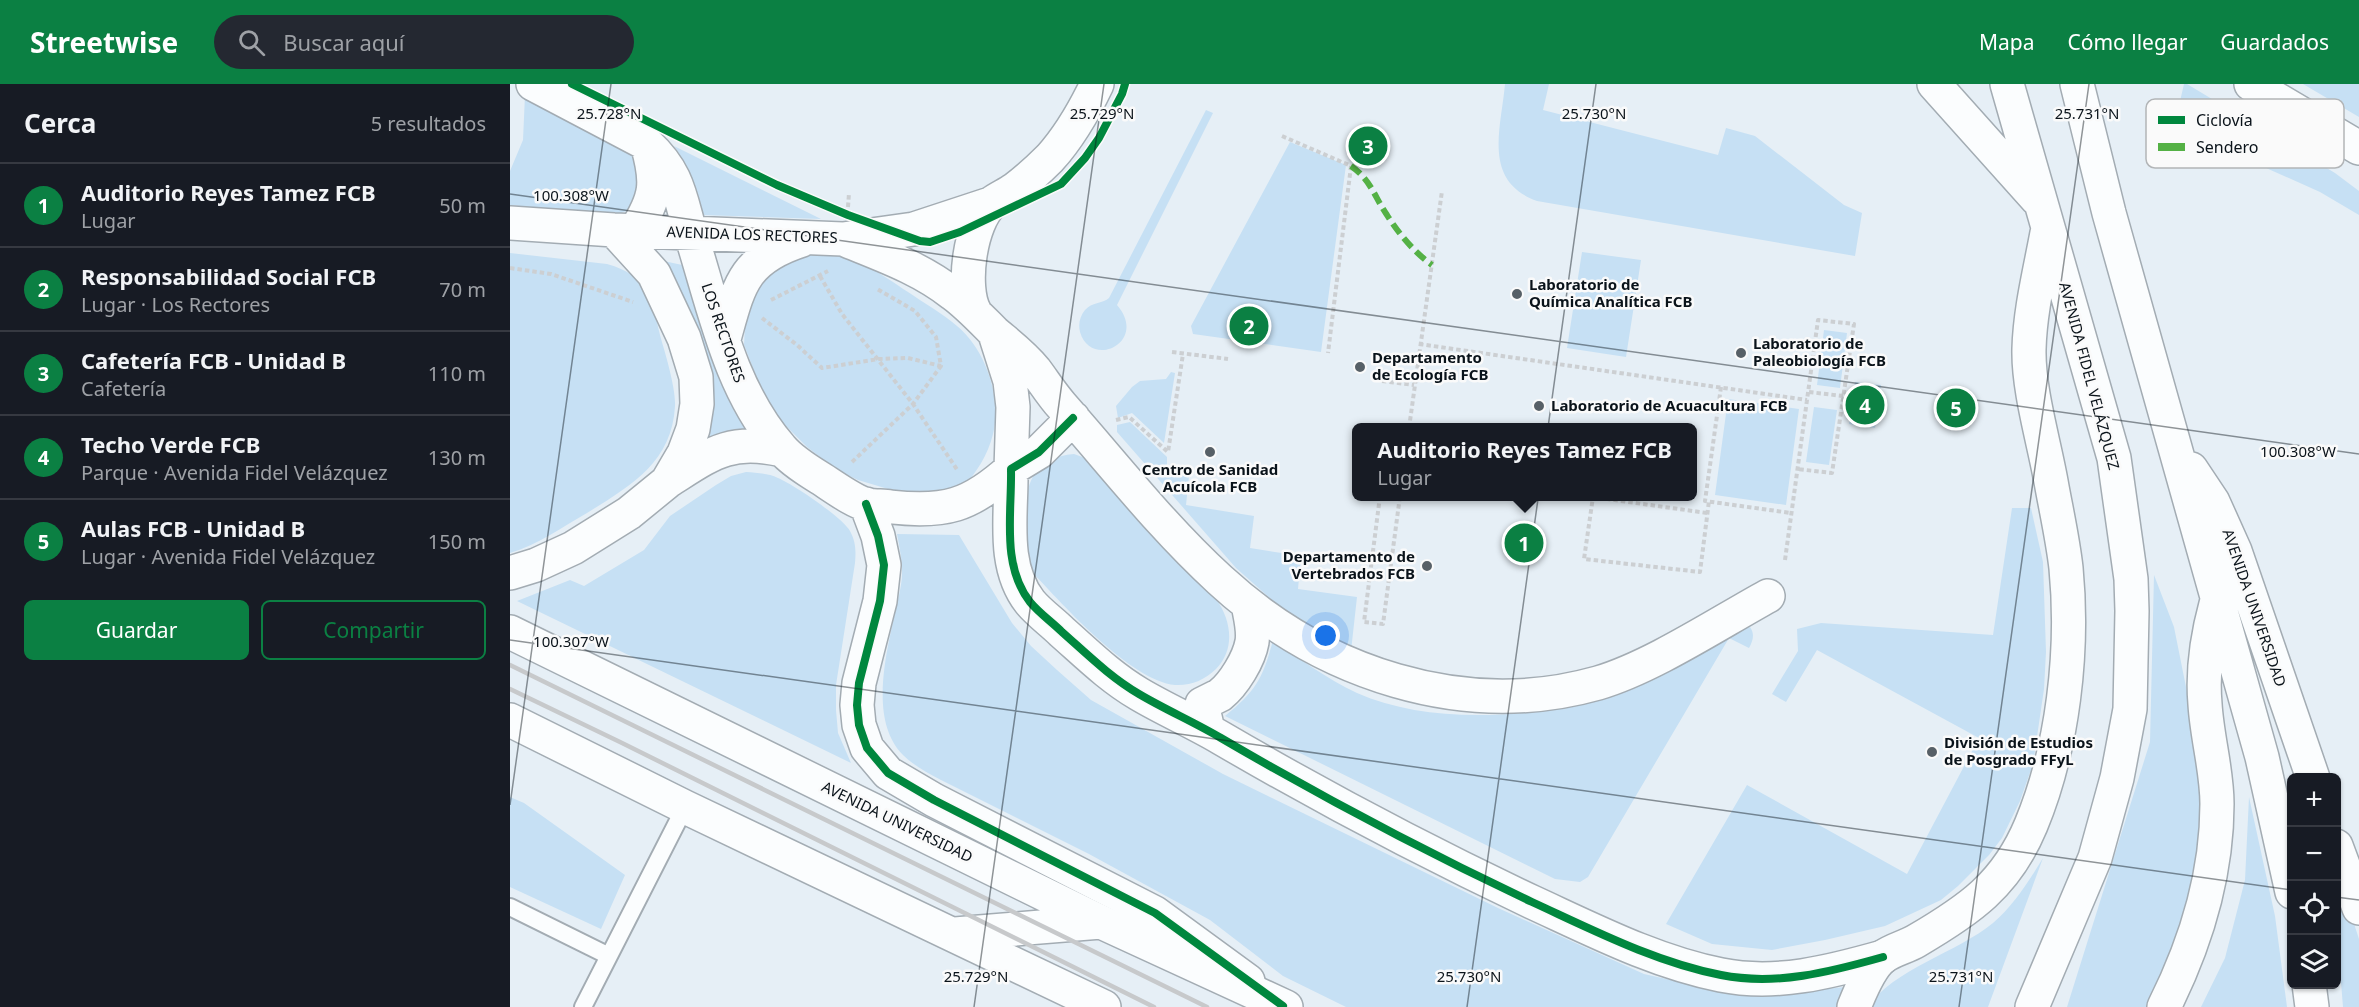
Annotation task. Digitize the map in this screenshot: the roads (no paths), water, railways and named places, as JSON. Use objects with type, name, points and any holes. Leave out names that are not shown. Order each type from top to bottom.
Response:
[{"type":"main road","name":"LOS RECTORES","points":[[533,84],[647,144],[661,157],[671,171],[681,195],[690,232],[735,324],[743,391],[758,418],[782,450],[829,484],[866,504],[901,508],[941,508],[958,505],[1039,452],[1073,418]]},
{"type":"main road","points":[[1097,84],[1076,121],[1050,157],[1016,188],[990,204],[973,241],[968,263],[970,303],[985,322],[1011,390],[1013,407],[1012,552],[1016,578],[1030,603],[1103,669],[1137,693],[1208,730],[1295,781],[1462,869],[1601,934],[1672,962],[1722,975],[1769,980],[1829,972],[1883,957],[1914,942],[1973,906],[1996,883],[2016,856],[2032,824],[2048,773],[2061,716],[2069,640],[2066,567],[2033,391],[2029,351],[2045,215],[1934,84]]},
{"type":"main road","name":"AVENIDA FIDEL VELÁZQUEZ","points":[[2007,84],[2114,458],[2131,579],[2130,709],[2117,778],[2095,858],[2038,999]]},
{"type":"main road","points":[[2077,84],[2109,213],[2262,757],[2290,881]]},
{"type":"main road","points":[[2251,84],[2276,99]]},
{"type":"main road","points":[[2344,139],[2359,148]]},
{"type":"main road","points":[[647,144],[654,170],[653,194],[649,209],[624,230],[664,292],[684,338],[696,377],[697,404],[693,429],[684,453],[667,482]]},
{"type":"main road","name":"AVENIDA LOS RECTORES","points":[[510,223],[690,232],[836,226],[914,229],[990,204]]},
{"type":"main road","points":[[735,324],[736,296],[746,275],[757,262],[787,245],[836,226],[951,292],[1017,351],[1168,529],[1248,604],[1282,629],[1354,667],[1384,678],[1444,692],[1504,696],[1599,682],[1666,652],[1768,596]]},
{"type":"main road","points":[[510,573],[536,565],[573,548],[629,513],[667,482],[712,453],[735,446],[759,445],[782,450]]},
{"type":"main road","name":"AVENIDA UNIVERSIDAD","points":[[2175,449],[2195,475],[2225,526],[2312,773]]},
{"type":"main road","points":[[866,504],[878,536],[884,565],[880,601],[859,683],[857,705],[859,725],[867,748],[888,773],[934,800],[1155,914],[1284,1006]]},
{"type":"main road","points":[[2164,1007],[2183,967],[2198,924],[2213,854],[2217,802],[2205,703],[2204,673],[2209,631],[2217,599]]},
{"type":"main road","points":[[1208,730],[1202,704],[1220,694],[1233,680],[1252,642],[1252,624],[1248,604]]},
{"type":"main road","name":"AVENIDA UNIVERSIDAD","points":[[510,632],[1101,922],[1284,1006]]},
{"type":"main road","points":[[510,720],[685,807],[1104,1007]]},
{"type":"main road","points":[[2341,857],[2359,909]]},
{"type":"main road","points":[[953,934],[1101,922]]},
{"type":"main road","points":[[1854,1007],[1864,983],[1883,957]]},
{"type":"main road","points":[[2310,989],[2312,1007]]},
{"type":"lane","points":[[583,1007],[685,807]]},
{"type":"lane","points":[[510,907],[609,956]]},
{"type":"railway","points":[[510,665],[1207,1007]]},
{"type":"railway","points":[[510,689],[1154,1007]]},
{"type":"place","name":"Cafetería FCB - Unidad B","points":[[1368,146]]},
{"type":"place","name":"Laboratorio de Química Analítica FCB","points":[[1517,294]]},
{"type":"place","name":"Responsabilidad Social FCB","points":[[1249,326]]},
{"type":"place","name":"Laboratorio de Paleobiología FCB","points":[[1741,353]]},
{"type":"place","name":"Departamento de Ecología FCB","points":[[1360,367]]},
{"type":"place","name":"Techo Verde FCB","points":[[1865,405]]},
{"type":"place","name":"Laboratorio de Acuacultura FCB","points":[[1539,406]]},
{"type":"place","name":"Aulas FCB - Unidad B","points":[[1956,408]]},
{"type":"place","name":"Centro de Sanidad Acuícola FCB","points":[[1210,452]]},
{"type":"place","name":"Auditorio Reyes Tamez FCB","points":[[1524,543]]},
{"type":"place","name":"Departamento de Vertebrados FCB","points":[[1427,566]]},
{"type":"place","name":"División de Estudios de Posgrado FFyL","points":[[1932,752]]}]
